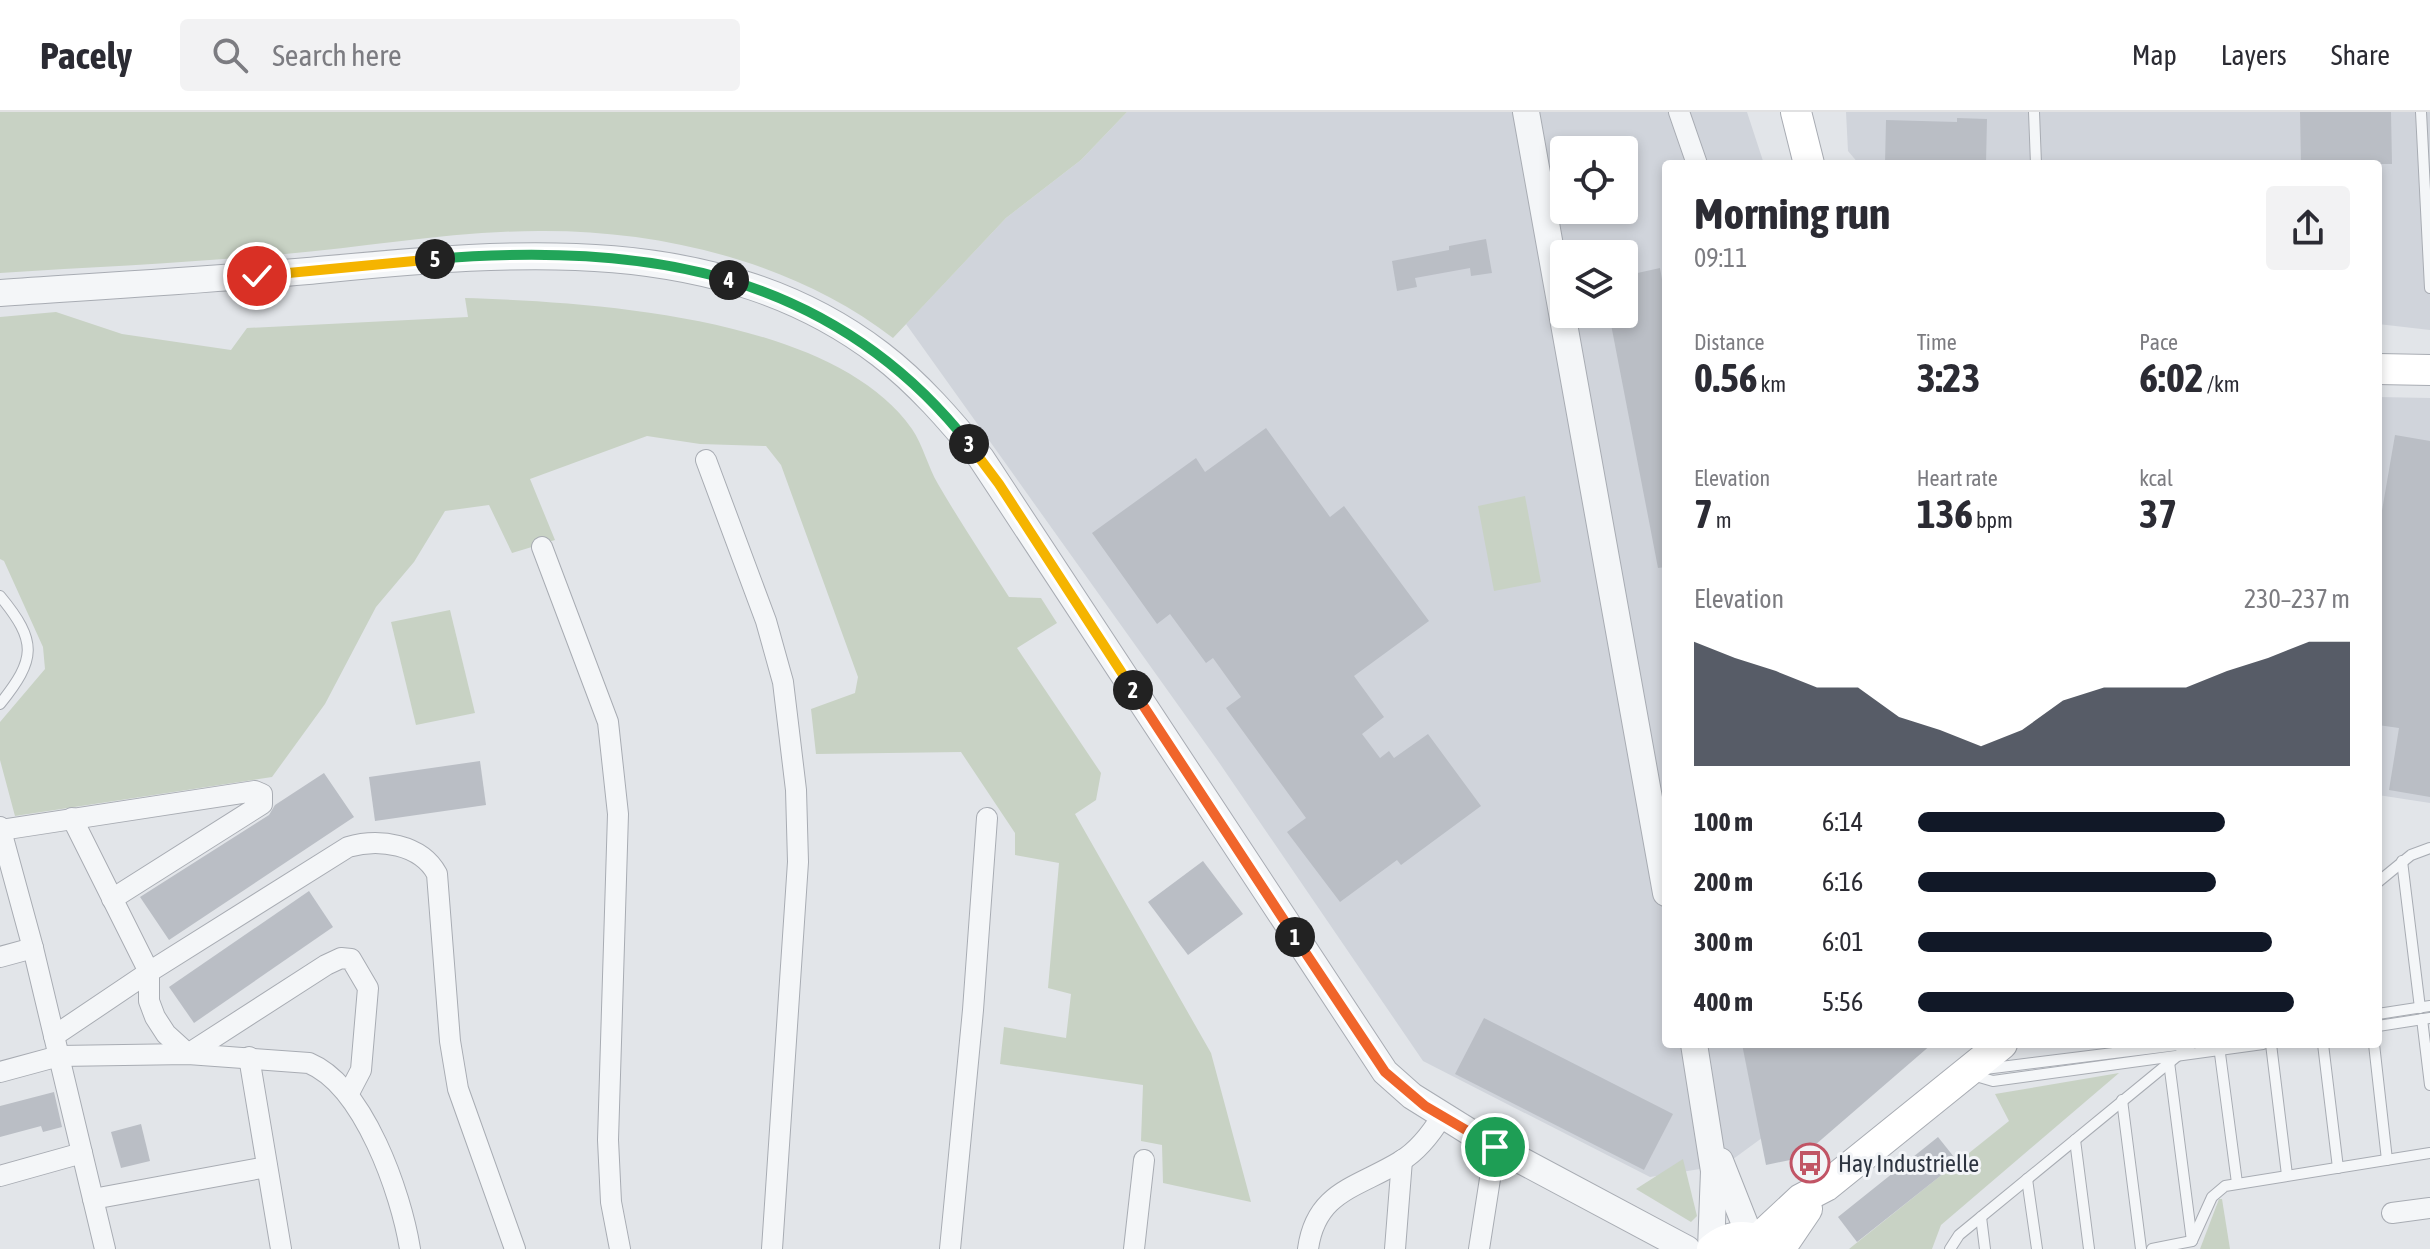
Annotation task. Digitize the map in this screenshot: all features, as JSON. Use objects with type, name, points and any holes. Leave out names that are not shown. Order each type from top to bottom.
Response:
[{"type":"main road","points":[[1796,112],[1808,160]]},
{"type":"main road","points":[[2382,369],[2430,370]]},
{"type":"main road","points":[[1712,1249],[1733,1238],[1765,1244],[1826,1186],[1997,1048]]},
{"type":"street","points":[[1526,112],[1662,871]]},
{"type":"street","points":[[1679,112],[1696,160]]},
{"type":"street","points":[[0,293],[469,257],[558,255],[617,259],[699,272],[757,289],[824,318],[880,354],[909,379],[981,458],[1372,1056],[1399,1086],[1495,1147],[1687,1249]]},
{"type":"street","points":[[706,460],[766,621],[783,682],[796,790],[798,862],[772,1249]]},
{"type":"street","points":[[542,547],[608,722],[615,769],[618,814],[608,1140],[611,1202],[620,1249]]},
{"type":"street","points":[[103,1249],[33,948],[4,856],[0,829],[255,791],[264,798],[262,804],[112,899]]},
{"type":"street","points":[[72,818],[149,972],[149,1001],[155,1017],[166,1034],[188,1054]]},
{"type":"street","points":[[950,1249],[973,1010],[987,818]]},
{"type":"street","points":[[0,1072],[57,1046],[149,972],[348,847],[373,843],[411,849],[422,855],[437,874],[450,1041],[458,1089],[515,1249]]},
{"type":"street","points":[[0,957],[33,948]]},
{"type":"street","points":[[188,1054],[326,965],[341,958],[351,959],[359,967],[368,988],[361,1070],[349,1093]]},
{"type":"street","points":[[57,1046],[309,1063],[335,1078],[349,1093],[387,1168],[405,1220],[410,1249]]},
{"type":"street","points":[[1695,1048],[1711,1139],[1714,1203],[1712,1249]]},
{"type":"street","points":[[249,1057],[281,1249]]},
{"type":"street","points":[[1308,1249],[1312,1225],[1325,1204],[1402,1160],[1427,1139],[1442,1116]]},
{"type":"street","points":[[1711,1139],[1765,1244]]},
{"type":"street","points":[[1479,1249],[1495,1147]]},
{"type":"street","points":[[0,1176],[82,1153]]},
{"type":"street","points":[[1134,1249],[1144,1160]]},
{"type":"street","points":[[1395,1249],[1402,1160]]},
{"type":"street","points":[[93,1199],[267,1167]]},
{"type":"street","points":[[2392,1213],[2430,1208]]},
{"type":"lane","points":[[2034,112],[2036,160]]},
{"type":"lane","points":[[2421,112],[2430,288]]},
{"type":"lane","points":[[0,596],[14,613],[27,639],[29,656],[26,667],[0,704]]},
{"type":"lane","points":[[2382,878],[2402,861],[2430,848]]},
{"type":"lane","points":[[2402,861],[2426,1013],[2430,1085]]},
{"type":"lane","points":[[2382,1014],[2426,1013]]},
{"type":"lane","points":[[2382,1025],[2426,1013]]},
{"type":"lane","points":[[1967,1073],[2158,1048]]},
{"type":"lane","points":[[1950,1249],[1955,1239],[2184,1048]]},
{"type":"lane","points":[[1967,1073],[1993,1081],[2171,1060],[2216,1048]]},
{"type":"lane","points":[[2220,1048],[2237,1183]]},
{"type":"lane","points":[[2271,1048],[2287,1175]]},
{"type":"lane","points":[[2323,1048],[2338,1168]]},
{"type":"lane","points":[[2374,1048],[2387,1160]]},
{"type":"lane","points":[[2171,1060],[2192,1241]]},
{"type":"lane","points":[[2122,1100],[2141,1249]]},
{"type":"lane","points":[[2075,1140],[2089,1249]]},
{"type":"lane","points":[[2192,1241],[2212,1197],[2220,1188],[2430,1153]]},
{"type":"lane","points":[[2027,1179],[2037,1249]]},
{"type":"lane","points":[[1981,1217],[1985,1249]]},
{"type":"lane","points":[[2152,1249],[2192,1241]]},
{"type":"shaded area","points":[[1127,112],[1747,112],[1763,160],[1662,160],[1662,1048],[1885,1048],[1725,1165],[1650,1177],[1423,1061],[1218,761],[906,324],[1006,218],[1081,160]]},
{"type":"shaded area","points":[[1846,112],[2430,112],[2430,330],[2382,324],[2382,160],[1856,160],[1848,151]]},
{"type":"shaded area","points":[[2382,397],[2430,398],[2430,803],[2382,796]]},
{"type":"green space","points":[[0,112],[1127,112],[1081,160],[1006,218],[893,338],[813,289],[770,270],[679,244],[585,232],[475,234],[249,257],[0,273]]},
{"type":"green space","points":[[465,298],[641,311],[769,339],[826,361],[875,391],[912,429],[938,484],[1009,597],[1041,598],[1057,623],[1017,648],[1101,773],[1096,800],[1075,814],[1211,1053],[1251,1202],[1163,1183],[1162,1145],[1141,1141],[1143,1085],[1000,1064],[1004,1027],[1066,1038],[1071,994],[1048,988],[1059,863],[1015,855],[1015,833],[961,752],[816,754],[811,709],[855,693],[858,677],[781,465],[766,446],[700,444],[647,436],[530,479],[555,540],[512,553],[489,505],[445,511],[414,562],[376,607],[325,704],[272,777],[15,816],[0,760],[0,722],[45,669],[43,647],[4,561],[0,559],[0,317],[56,312],[122,334],[231,350],[247,328],[468,317]]},
{"type":"green space","points":[[1525,496],[1541,582],[1494,591],[1478,506]]},
{"type":"green space","points":[[450,610],[475,713],[416,725],[391,622]]},
{"type":"green space","points":[[2119,1073],[1941,1225],[1932,1249],[1849,1249],[2009,1121],[1995,1094]]},
{"type":"green space","points":[[1683,1159],[1697,1216],[1691,1222],[1636,1189]]},
{"type":"green space","points":[[2219,1199],[2222,1199],[2230,1249],[2200,1249]]},
{"type":"building","points":[[2300,112],[2391,112],[2392,164],[2382,164],[2382,160],[2301,160]]},
{"type":"building","points":[[1957,118],[1987,119],[1986,160],[1885,160],[1886,120],[1957,122]]},
{"type":"building","points":[[1486,239],[1492,273],[1471,276],[1470,268],[1415,278],[1417,287],[1397,291],[1392,261]]},
{"type":"building","points":[[1660,268],[1662,568],[1658,568],[1612,328],[1638,328],[1638,273]]},
{"type":"building","points":[[1266,428],[1330,517],[1344,506],[1429,621],[1354,676],[1384,717],[1362,734],[1380,758],[1389,751],[1394,758],[1428,734],[1481,806],[1401,865],[1397,860],[1340,902],[1287,832],[1306,818],[1226,708],[1241,697],[1213,658],[1206,663],[1170,614],[1157,624],[1092,533],[1196,458],[1205,472]]},
{"type":"building","points":[[2395,435],[2430,441],[2430,797],[2389,790],[2399,728],[2382,726],[2382,511]]},
{"type":"building","points":[[480,761],[486,805],[375,821],[369,777]]},
{"type":"building","points":[[324,773],[354,817],[169,940],[140,897],[269,815],[275,805]]},
{"type":"building","points":[[1203,861],[1243,914],[1188,955],[1148,902]]},
{"type":"building","points":[[309,891],[333,927],[194,1023],[169,987]]},
{"type":"building","points":[[1484,1018],[1673,1114],[1644,1170],[1455,1074]]},
{"type":"building","points":[[1743,1048],[1927,1048],[1800,1158],[1766,1165]]},
{"type":"building","points":[[54,1092],[62,1127],[43,1132],[41,1126],[0,1137],[0,1106]]},
{"type":"building","points":[[141,1124],[150,1161],[121,1168],[111,1132]]},
{"type":"building","points":[[1938,1137],[1958,1162],[1857,1242],[1838,1217]]},
{"type":"place","name":"Hay Industrielle","points":[[1810,1163]]},
{"type":"route","points":[[257,276],[484,256],[617,259],[687,270],[757,289],[824,318],[880,354],[935,405],[981,458],[1372,1056],[1412,1096],[1495,1147]]}]
